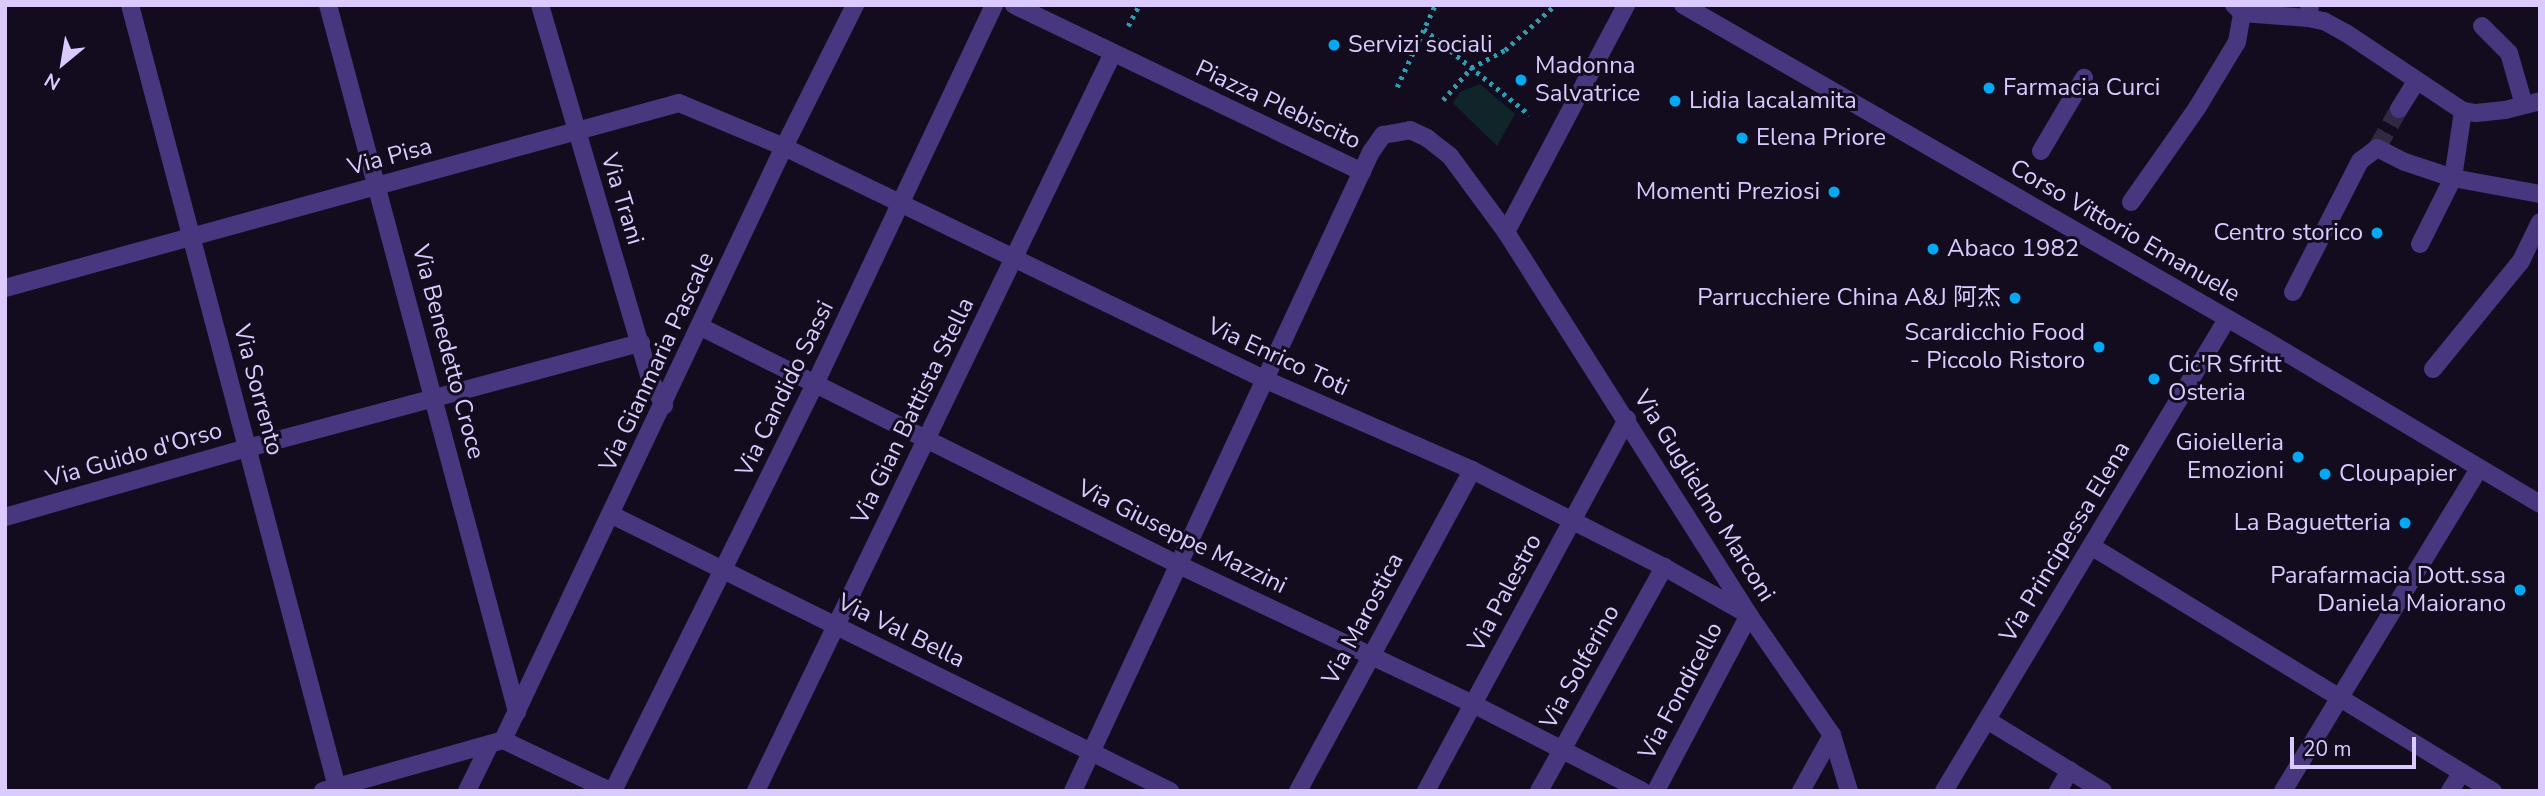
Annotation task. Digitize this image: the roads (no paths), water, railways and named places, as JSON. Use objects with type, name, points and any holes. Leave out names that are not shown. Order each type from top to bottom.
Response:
[{"type":"street","name":"Via Sorrento","points":[[130,5],[248,447],[333,790]]},
{"type":"street","name":"Via Benedetto Croce","points":[[328,5],[379,186],[517,712]]},
{"type":"street","name":"Via Trani","points":[[540,5],[650,379],[664,405]]},
{"type":"street","name":"Via Gianmaria Pascale","points":[[467,791],[517,712],[784,147],[855,5]]},
{"type":"street","name":"Via Candido Sassi","points":[[612,791],[815,384],[993,5]]},
{"type":"street","name":"Piazza Plebiscito","points":[[1014,5],[1362,172],[1383,135],[1410,130],[1450,156],[1506,232]]},
{"type":"street","points":[[1506,232],[1626,5]]},
{"type":"street","name":"Corso Vittorio Emanuele","points":[[1683,5],[2227,319],[2540,504]]},
{"type":"street","points":[[2131,202],[2197,108],[2237,42],[2238,9],[2309,11],[2463,111],[2476,113],[2532,103],[2509,53],[2482,26]]},
{"type":"street","name":"Via Gian Battista Stella","points":[[756,791],[1113,53]]},
{"type":"street","points":[[2041,151],[2084,78]]},
{"type":"street","points":[[2399,109],[2416,82]]},
{"type":"street","name":"Via Pisa","points":[[5,288],[679,103],[784,147]]},
{"type":"street","points":[[2420,244],[2454,178],[2463,111]]},
{"type":"street","name":"Via Enrico Toti","points":[[784,147],[1266,380],[1472,470],[1664,567],[1749,615]]},
{"type":"street","points":[[2293,292],[2360,161],[2377,148],[2405,162],[2454,178],[2540,194]]},
{"type":"street","points":[[1073,791],[1362,172]]},
{"type":"street","name":"Via Guglielmo Marconi","points":[[1506,232],[1749,615],[1832,735],[1849,791]]},
{"type":"street","points":[[2434,369],[2521,261],[2538,232]]},
{"type":"street","name":"Via Principessa Elena","points":[[1944,791],[2227,319]]},
{"type":"street","name":"Via Giuseppe Mazzini","points":[[701,327],[1179,565],[1473,704],[1642,791]]},
{"type":"street","name":"Via Guido d'Orso","points":[[5,517],[248,447],[641,344]]},
{"type":"street","name":"Via Palestro","points":[[1426,791],[1627,419]]},
{"type":"street","points":[[2283,791],[2479,469]]},
{"type":"street","name":"Via Marostica","points":[[1298,791],[1472,470]]},
{"type":"street","name":"Via Val Bella","points":[[612,515],[1170,791]]},
{"type":"street","points":[[2091,546],[2493,791]]},
{"type":"street","name":"Via Solferino","points":[[1539,791],[1664,567]]},
{"type":"street","name":"Via Fondicello","points":[[1656,791],[1749,615]]},
{"type":"street","points":[[1987,720],[2103,791]]},
{"type":"street","points":[[1801,791],[1832,735]]},
{"type":"street","points":[[333,790],[497,742],[612,791]]},
{"type":"street","points":[[2058,791],[2070,770]]},
{"type":"street","points":[[2450,791],[2462,772]]},
{"type":"tunnel","points":[[2377,148],[2399,109]]},
{"type":"place","name":"Servizi sociali","points":[[1334,45]]},
{"type":"place","name":"Madonna Salvatrice","points":[[1521,80]]},
{"type":"place","name":"Farmacia Curci","points":[[1989,88]]},
{"type":"place","name":"Lidia lacalamita","points":[[1675,101]]},
{"type":"place","name":"Elena Priore","points":[[1742,138]]},
{"type":"place","name":"Momenti Preziosi","points":[[1834,192]]},
{"type":"place","name":"Centro storico","points":[[2377,233]]},
{"type":"place","name":"Abaco 1982","points":[[1933,249]]},
{"type":"place","name":"Parrucchiere China A&J 阿杰","points":[[2015,298]]},
{"type":"place","name":"Scardicchio Food - Piccolo Ristoro","points":[[2099,347]]},
{"type":"place","name":"Cic'R Sfritt Osteria","points":[[2154,379]]},
{"type":"place","name":"Gioielleria Emozioni","points":[[2298,457]]},
{"type":"place","name":"Cloupapier","points":[[2325,474]]},
{"type":"place","name":"La Baguetteria","points":[[2405,523]]},
{"type":"place","name":"Parafarmacia Dott.ssa Daniela Maiorano","points":[[2520,590]]}]
